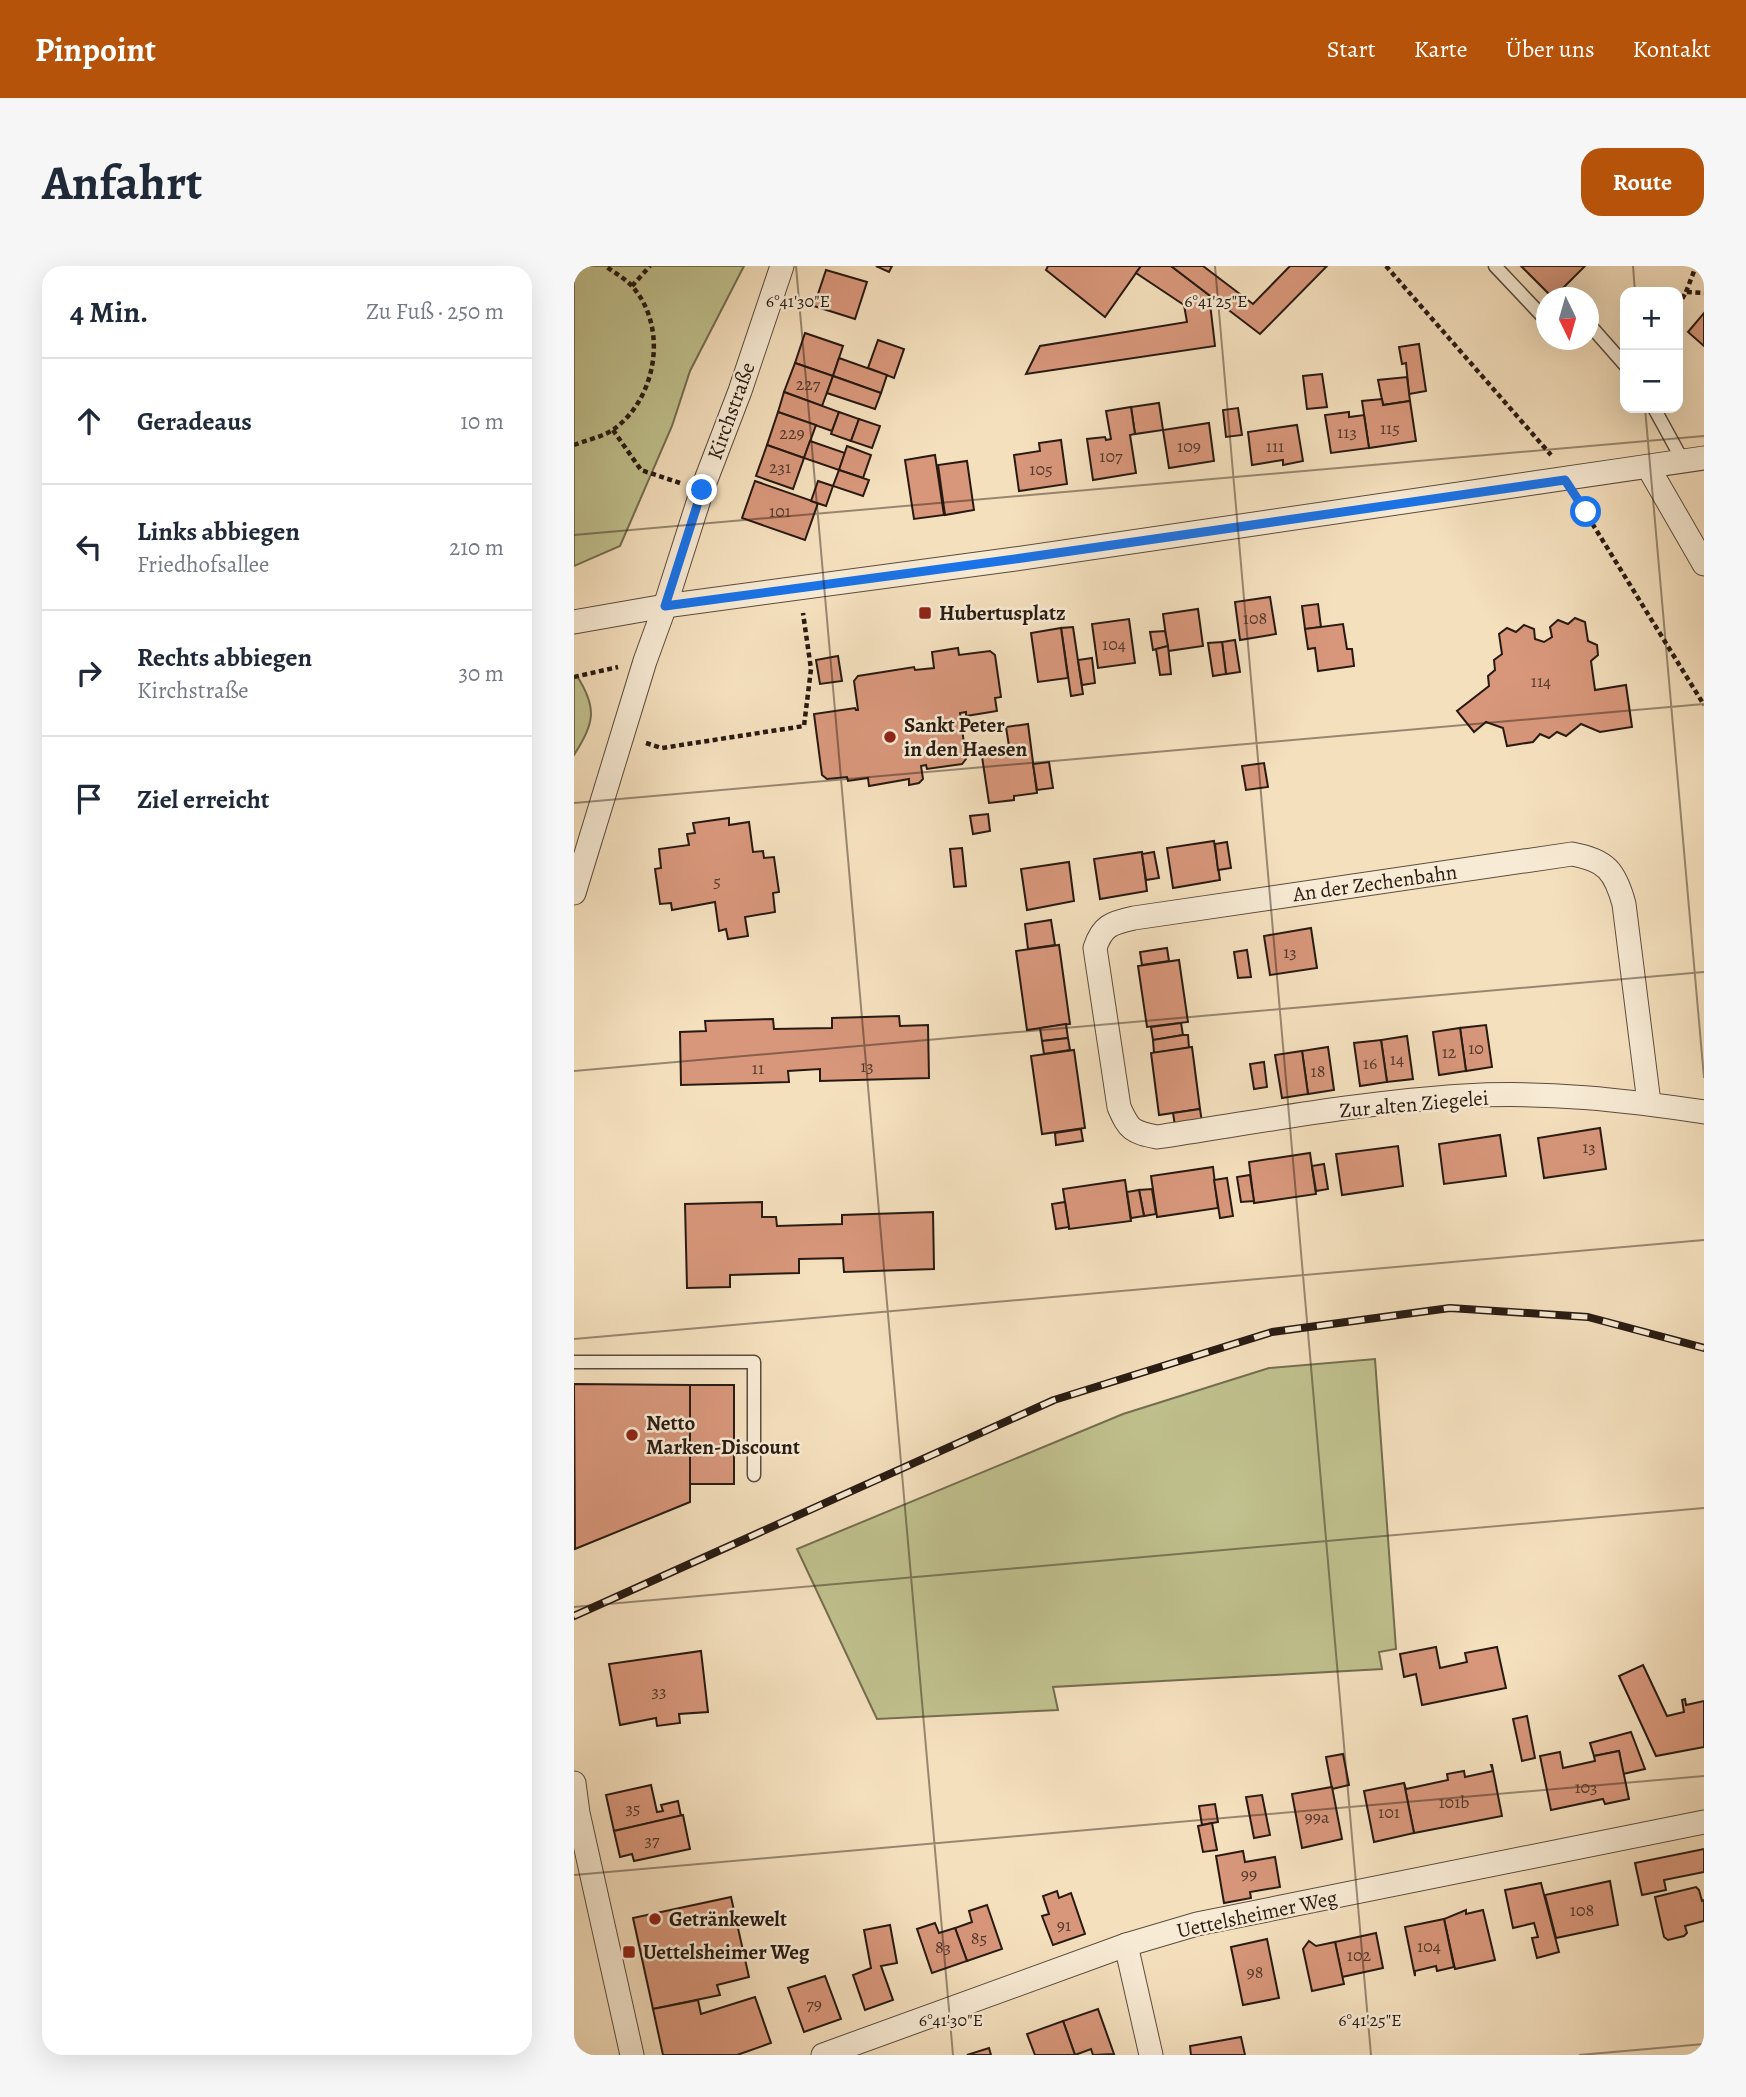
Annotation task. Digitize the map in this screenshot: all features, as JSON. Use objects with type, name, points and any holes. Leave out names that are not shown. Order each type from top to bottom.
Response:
[{"type":"street","name":"Kirchstraße","points":[[574,893],[645,661],[702,490],[740,391],[782,266]]},
{"type":"street","points":[[574,622],[665,606],[1565,480],[1694,459]]},
{"type":"street","points":[[1648,467],[1704,564]]},
{"type":"street","name":"An der Zechenbahn","points":[[1127,1126],[1119,1107],[1095,948],[1100,932],[1115,922],[1572,854],[1591,857],[1607,867],[1618,884],[1624,904],[1649,1103]]},
{"type":"street","name":"Zur alten Ziegelei","points":[[1127,1126],[1137,1133],[1157,1137],[1465,1096],[1550,1096],[1649,1103],[1704,1112]]},
{"type":"street","points":[[574,1783],[576,1813],[632,2055]]},
{"type":"street","name":"Uettelsheimer Weg","points":[[823,2055],[1126,1945],[1197,1924],[1704,1822]]},
{"type":"street","points":[[1126,1945],[1151,2055]]},
{"type":"lane","points":[[1495,266],[1536,309]]},
{"type":"lane","points":[[1599,335],[1620,359]]},
{"type":"lane","points":[[1658,413],[1694,459]]},
{"type":"lane","points":[[574,1362],[754,1362],[754,1475]]},
{"type":"path","points":[[574,446],[613,430],[636,406],[650,378],[654,345],[648,314],[632,286],[606,266]]},
{"type":"path","points":[[632,286],[650,266]]},
{"type":"path","points":[[1386,266],[1546,448]]},
{"type":"path","points":[[1683,297],[1696,266]]},
{"type":"path","points":[[1686,292],[1704,293]]},
{"type":"path","points":[[613,430],[640,470],[702,490]]},
{"type":"path","points":[[1565,480],[1704,705]]},
{"type":"path","points":[[619,746],[662,748],[804,726],[811,669],[800,588]]},
{"type":"path","points":[[574,677],[645,661]]},
{"type":"green space","points":[[574,266],[744,266],[690,371],[672,426],[620,546],[574,566]]},
{"type":"green space","points":[[577,676],[588,698],[591,716],[586,734],[574,755],[574,677]]},
{"type":"green space","points":[[1375,1359],[1396,1649],[1379,1652],[1382,1669],[1053,1687],[1058,1710],[877,1719],[797,1549],[1123,1414],[1269,1368]]},
{"type":"building","points":[[876,266],[892,266],[889,272]]},
{"type":"building","points":[[1048,266],[1141,266],[1105,317],[1046,270]]},
{"type":"building","points":[[1141,266],[1171,266],[1209,295],[1215,346],[1026,374],[1040,346],[1187,322],[1184,305],[1136,273]]},
{"type":"building","points":[[1171,266],[1203,266],[1253,304],[1290,266],[1327,266],[1260,334]]},
{"type":"building","points":[[1521,266],[1585,266],[1564,287],[1542,287]]},
{"type":"building","points":[[826,270],[867,282],[855,319],[814,306]]},
{"type":"building","points":[[1704,313],[1704,346],[1688,332]]},
{"type":"building","points":[[805,333],[843,346],[833,376],[795,363]]},
{"type":"building","points":[[878,340],[904,349],[894,378],[868,368]]},
{"type":"building","points":[[1419,344],[1426,391],[1409,394],[1406,363],[1402,364],[1399,347]]},
{"type":"building","points":[[839,358],[887,375],[881,393],[833,376]]},
{"type":"building","points":[[795,363],[833,376],[822,406],[784,392]]},
{"type":"building","points":[[1322,374],[1327,407],[1307,409],[1303,376]]},
{"type":"building","points":[[833,376],[881,393],[875,409],[827,393]]},
{"type":"building","points":[[1407,377],[1410,401],[1383,405],[1378,380]]},
{"type":"building","points":[[784,392],[839,412],[832,431],[778,412]]},
{"type":"building","points":[[1382,399],[1383,405],[1410,401],[1416,441],[1369,448],[1362,401]]},
{"type":"building","points":[[1159,403],[1163,430],[1135,434],[1131,407]]},
{"type":"building","points":[[1131,407],[1135,434],[1130,435],[1136,473],[1093,480],[1087,439],[1111,439],[1106,411]]},
{"type":"building","points":[[1238,408],[1242,435],[1226,437],[1223,410]]},
{"type":"building","points":[[778,412],[816,425],[804,458],[767,445]]},
{"type":"building","points":[[839,412],[859,419],[851,441],[831,434]]},
{"type":"building","points":[[1349,412],[1349,417],[1364,415],[1369,448],[1331,453],[1325,415]]},
{"type":"building","points":[[859,419],[880,426],[872,448],[851,441]]},
{"type":"building","points":[[1209,423],[1214,461],[1169,468],[1163,430]]},
{"type":"building","points":[[1297,425],[1303,461],[1283,465],[1283,460],[1252,465],[1248,432]]},
{"type":"building","points":[[1061,440],[1067,484],[1019,491],[1014,455],[1040,451],[1039,443]]},
{"type":"building","points":[[810,441],[845,453],[839,470],[804,458]]},
{"type":"building","points":[[767,445],[804,458],[793,489],[756,476]]},
{"type":"building","points":[[847,446],[871,455],[863,478],[839,470]]},
{"type":"building","points":[[935,455],[944,515],[914,519],[905,460]]},
{"type":"building","points":[[967,461],[974,510],[945,515],[938,465]]},
{"type":"building","points":[[839,470],[869,480],[863,496],[833,486]]},
{"type":"building","points":[[755,481],[818,503],[805,540],[742,518]]},
{"type":"building","points":[[818,481],[833,486],[826,506],[811,501]]},
{"type":"building","points":[[1270,597],[1276,634],[1240,640],[1235,602]]},
{"type":"building","points":[[1318,604],[1321,627],[1305,629],[1302,606]]},
{"type":"building","points":[[1198,609],[1203,646],[1168,651],[1163,614]]},
{"type":"building","points":[[1575,618],[1585,622],[1588,641],[1597,645],[1598,655],[1591,661],[1595,690],[1626,685],[1632,727],[1600,732],[1581,724],[1566,736],[1557,732],[1549,738],[1540,734],[1533,742],[1507,746],[1503,728],[1486,722],[1474,732],[1457,711],[1489,686],[1488,676],[1495,670],[1494,660],[1502,654],[1499,634],[1507,628],[1516,632],[1524,625],[1534,629],[1535,639],[1544,642],[1552,637],[1550,627],[1558,620],[1568,624]]},
{"type":"building","points":[[1129,619],[1135,663],[1098,668],[1092,624]]},
{"type":"building","points":[[1343,624],[1347,649],[1352,649],[1354,666],[1318,671],[1315,648],[1308,649],[1305,629]]},
{"type":"building","points":[[1073,627],[1083,694],[1071,696],[1061,628]]},
{"type":"building","points":[[1061,628],[1068,678],[1038,682],[1031,633]]},
{"type":"building","points":[[1165,631],[1168,646],[1153,650],[1150,632]]},
{"type":"building","points":[[1235,640],[1240,672],[1226,674],[1222,642]]},
{"type":"building","points":[[1222,642],[1226,674],[1213,676],[1208,643]]},
{"type":"building","points":[[1168,646],[1171,674],[1160,675],[1156,649]]},
{"type":"building","name":"Sankt Peter in den Haesen","points":[[958,648],[959,655],[990,651],[995,655],[1001,697],[995,698],[997,711],[966,716],[966,712],[960,713],[966,759],[962,764],[927,769],[926,765],[921,766],[923,779],[919,783],[909,785],[909,779],[869,786],[868,778],[848,781],[847,777],[827,779],[822,775],[814,714],[855,708],[858,710],[854,681],[858,676],[914,667],[915,670],[934,668],[932,652]]},
{"type":"building","points":[[838,656],[842,681],[820,684],[816,660]]},
{"type":"building","points":[[1092,658],[1095,683],[1082,685],[1078,660]]},
{"type":"building","points":[[1028,724],[1037,793],[1014,796],[1014,800],[989,803],[981,750],[1009,746],[1006,727]]},
{"type":"building","points":[[1049,762],[1053,788],[1037,790],[1033,764]]},
{"type":"building","points":[[1264,763],[1268,787],[1246,790],[1242,766]]},
{"type":"building","points":[[988,814],[990,831],[973,834],[970,816]]},
{"type":"building","points":[[729,818],[729,825],[749,822],[753,852],[763,851],[764,858],[774,857],[779,892],[773,893],[775,912],[745,917],[748,936],[728,939],[726,929],[719,931],[715,902],[672,910],[671,903],[660,904],[655,869],[661,868],[659,849],[689,845],[687,834],[695,833],[693,823]]},
{"type":"building","points":[[1214,841],[1220,880],[1173,888],[1167,848]]},
{"type":"building","points":[[1227,842],[1231,868],[1218,870],[1215,844]]},
{"type":"building","points":[[962,848],[966,886],[954,887],[950,849]]},
{"type":"building","points":[[1142,852],[1147,891],[1100,899],[1094,859]]},
{"type":"building","points":[[1154,852],[1159,878],[1146,880],[1142,854]]},
{"type":"building","points":[[1069,862],[1074,901],[1027,910],[1021,869]]},
{"type":"building","points":[[1051,920],[1055,945],[1028,949],[1025,924]]},
{"type":"building","points":[[1311,928],[1317,968],[1270,975],[1264,936]]},
{"type":"building","points":[[1059,945],[1070,1024],[1027,1030],[1016,951]]},
{"type":"building","points":[[1167,948],[1169,961],[1142,965],[1140,952]]},
{"type":"building","points":[[1247,950],[1251,977],[1238,978],[1234,952]]},
{"type":"building","points":[[1179,960],[1188,1022],[1147,1027],[1138,966]]},
{"type":"building","points":[[899,1016],[900,1026],[928,1025],[929,1078],[820,1081],[820,1069],[788,1071],[789,1082],[681,1085],[680,1032],[706,1031],[705,1021],[773,1019],[774,1029],[832,1028],[832,1018]]},
{"type":"building","points":[[1181,1023],[1183,1035],[1153,1040],[1151,1027]]},
{"type":"building","points":[[1066,1024],[1068,1038],[1042,1041],[1040,1028]]},
{"type":"building","points":[[1486,1025],[1492,1067],[1466,1071],[1460,1028]]},
{"type":"building","points":[[1460,1028],[1466,1071],[1439,1075],[1433,1032]]},
{"type":"building","points":[[1188,1035],[1189,1048],[1154,1053],[1153,1040]]},
{"type":"building","points":[[1407,1036],[1413,1079],[1387,1082],[1381,1040]]},
{"type":"building","points":[[1068,1038],[1070,1050],[1044,1054],[1042,1041]]},
{"type":"building","points":[[1381,1040],[1387,1082],[1360,1086],[1354,1043]]},
{"type":"building","points":[[1192,1047],[1200,1109],[1159,1115],[1151,1053]]},
{"type":"building","points":[[1328,1047],[1334,1090],[1308,1094],[1302,1051]]},
{"type":"building","points":[[1074,1050],[1085,1128],[1042,1134],[1031,1056]]},
{"type":"building","points":[[1302,1051],[1308,1094],[1282,1098],[1275,1055]]},
{"type":"building","points":[[1264,1062],[1267,1087],[1254,1089],[1250,1064]]},
{"type":"building","points":[[1200,1109],[1202,1122],[1175,1126],[1173,1113]]},
{"type":"building","points":[[1600,1128],[1606,1169],[1544,1178],[1538,1138]]},
{"type":"building","points":[[1081,1129],[1083,1141],[1056,1145],[1055,1133]]},
{"type":"building","points":[[1500,1135],[1506,1176],[1444,1184],[1439,1144]]},
{"type":"building","points":[[1398,1146],[1403,1186],[1342,1195],[1336,1154]]},
{"type":"building","points":[[1310,1153],[1316,1194],[1254,1203],[1249,1162]]},
{"type":"building","points":[[1324,1164],[1328,1189],[1316,1191],[1312,1166]]},
{"type":"building","points":[[1213,1167],[1218,1208],[1157,1217],[1151,1176]]},
{"type":"building","points":[[1250,1175],[1254,1201],[1241,1202],[1237,1177]]},
{"type":"building","points":[[1227,1178],[1233,1216],[1220,1218],[1214,1180]]},
{"type":"building","points":[[1125,1180],[1131,1221],[1069,1229],[1063,1189]]},
{"type":"building","points":[[1152,1189],[1156,1214],[1144,1216],[1139,1190]]},
{"type":"building","points":[[1139,1190],[1144,1216],[1131,1218],[1127,1192]]},
{"type":"building","points":[[762,1202],[762,1217],[776,1217],[777,1226],[842,1224],[842,1215],[933,1212],[934,1269],[844,1272],[843,1258],[799,1259],[799,1273],[730,1275],[730,1287],[687,1288],[685,1204]]},
{"type":"building","points":[[1065,1202],[1069,1227],[1056,1229],[1052,1204]]},
{"type":"building","name":"Netto Marken-Discount","points":[[574,1384],[690,1385],[690,1502],[575,1549]]},
{"type":"building","points":[[690,1385],[734,1385],[734,1484],[690,1484]]},
{"type":"building","points":[[1436,1647],[1440,1668],[1467,1662],[1465,1653],[1497,1647],[1506,1688],[1422,1705],[1416,1674],[1404,1677],[1400,1654]]},
{"type":"building","points":[[701,1651],[708,1712],[679,1714],[680,1723],[657,1726],[656,1718],[620,1725],[609,1664]]},
{"type":"building","points":[[1643,1665],[1667,1716],[1684,1712],[1682,1700],[1685,1699],[1686,1705],[1704,1701],[1704,1747],[1656,1756],[1619,1676]]},
{"type":"building","points":[[1527,1716],[1535,1758],[1522,1761],[1513,1719]]},
{"type":"building","points":[[1631,1732],[1645,1769],[1623,1774],[1619,1751],[1594,1756],[1590,1743]]},
{"type":"building","points":[[1619,1751],[1629,1799],[1605,1804],[1603,1799],[1551,1810],[1540,1756],[1560,1752],[1563,1768],[1595,1761],[1594,1756]]},
{"type":"building","points":[[1343,1754],[1349,1785],[1332,1789],[1326,1757]]},
{"type":"building","points":[[1492,1765],[1502,1816],[1414,1833],[1404,1783],[1406,1789],[1448,1780],[1447,1774],[1464,1771],[1465,1777],[1493,1771]]},
{"type":"building","points":[[1404,1783],[1414,1833],[1374,1842],[1364,1791]]},
{"type":"building","points":[[651,1785],[657,1812],[663,1811],[661,1805],[678,1801],[681,1816],[614,1831],[606,1795]]},
{"type":"building","points":[[1332,1787],[1342,1839],[1302,1848],[1292,1794]]},
{"type":"building","points":[[1262,1795],[1270,1835],[1254,1838],[1246,1797]]},
{"type":"building","points":[[1215,1804],[1218,1822],[1202,1825],[1199,1806]]},
{"type":"building","points":[[683,1815],[690,1849],[634,1861],[632,1854],[620,1857],[614,1831]]},
{"type":"building","points":[[1212,1823],[1217,1850],[1203,1852],[1198,1826]]},
{"type":"building","points":[[1704,1849],[1704,1872],[1664,1880],[1666,1890],[1642,1895],[1635,1863]]},
{"type":"building","points":[[1243,1851],[1245,1862],[1275,1857],[1280,1887],[1250,1892],[1251,1898],[1224,1903],[1216,1856]]},
{"type":"building","points":[[1610,1881],[1618,1925],[1556,1938],[1545,1895]]},
{"type":"building","points":[[1541,1883],[1559,1952],[1537,1958],[1532,1938],[1538,1937],[1534,1923],[1513,1928],[1505,1890]]},
{"type":"building","points":[[1696,1887],[1702,1901],[1704,1900],[1704,1921],[1685,1926],[1687,1933],[1684,1936],[1668,1940],[1664,1937],[1655,1897]]},
{"type":"building","points":[[1057,1891],[1059,1898],[1071,1893],[1085,1934],[1053,1945],[1042,1916],[1049,1914],[1043,1896]]},
{"type":"building","points":[[731,1897],[749,1977],[717,1985],[720,1995],[653,2009],[633,1918]]},
{"type":"building","points":[[987,1905],[1002,1949],[967,1961],[955,1928],[972,1922],[969,1911]]},
{"type":"building","points":[[1466,1910],[1466,1914],[1483,1910],[1495,1960],[1455,1969],[1444,1919]]},
{"type":"building","points":[[1444,1919],[1454,1967],[1437,1971],[1436,1966],[1415,1971],[1415,1976],[1405,1927]]},
{"type":"building","points":[[935,1923],[939,1933],[955,1928],[967,1961],[932,1973],[917,1929]]},
{"type":"building","points":[[890,1925],[897,1963],[881,1966],[893,2000],[865,2010],[853,1975],[871,1968],[864,1930]]},
{"type":"building","points":[[1376,1933],[1383,1968],[1342,1977],[1335,1942]]},
{"type":"building","points":[[1267,1939],[1279,1998],[1243,2005],[1231,1947]]},
{"type":"building","points":[[1309,1941],[1316,1946],[1335,1942],[1344,1984],[1312,1991],[1303,1949]]},
{"type":"building","points":[[825,1976],[841,2019],[804,2032],[788,1988]]},
{"type":"building","points":[[755,1997],[771,2043],[737,2055],[663,2055],[653,2009],[698,2000],[701,2014]]},
{"type":"building","points":[[1098,2009],[1114,2054],[1093,2055],[1091,2049],[1075,2055],[1063,2021]]},
{"type":"building","points":[[1063,2021],[1075,2055],[1035,2055],[1027,2034]]},
{"type":"building","points":[[1241,2037],[1245,2055],[1191,2055],[1190,2046]]},
{"type":"building","points":[[989,2048],[991,2055],[967,2055]]},
{"type":"railway","points":[[574,1616],[1054,1400],[1272,1332],[1450,1308],[1588,1317],[1704,1348]]},
{"type":"place","name":"Hubertusplatz","points":[[925,613]]},
{"type":"place","name":"Sankt Peter in den Haesen","points":[[890,737]]},
{"type":"place","name":"Netto Marken-Discount","points":[[632,1435]]},
{"type":"place","name":"Getränkewelt","points":[[655,1919]]},
{"type":"place","name":"Uettelsheimer Weg","points":[[629,1952]]},
{"type":"route","points":[[702,490],[665,606],[1565,480],[1586,512]]}]
